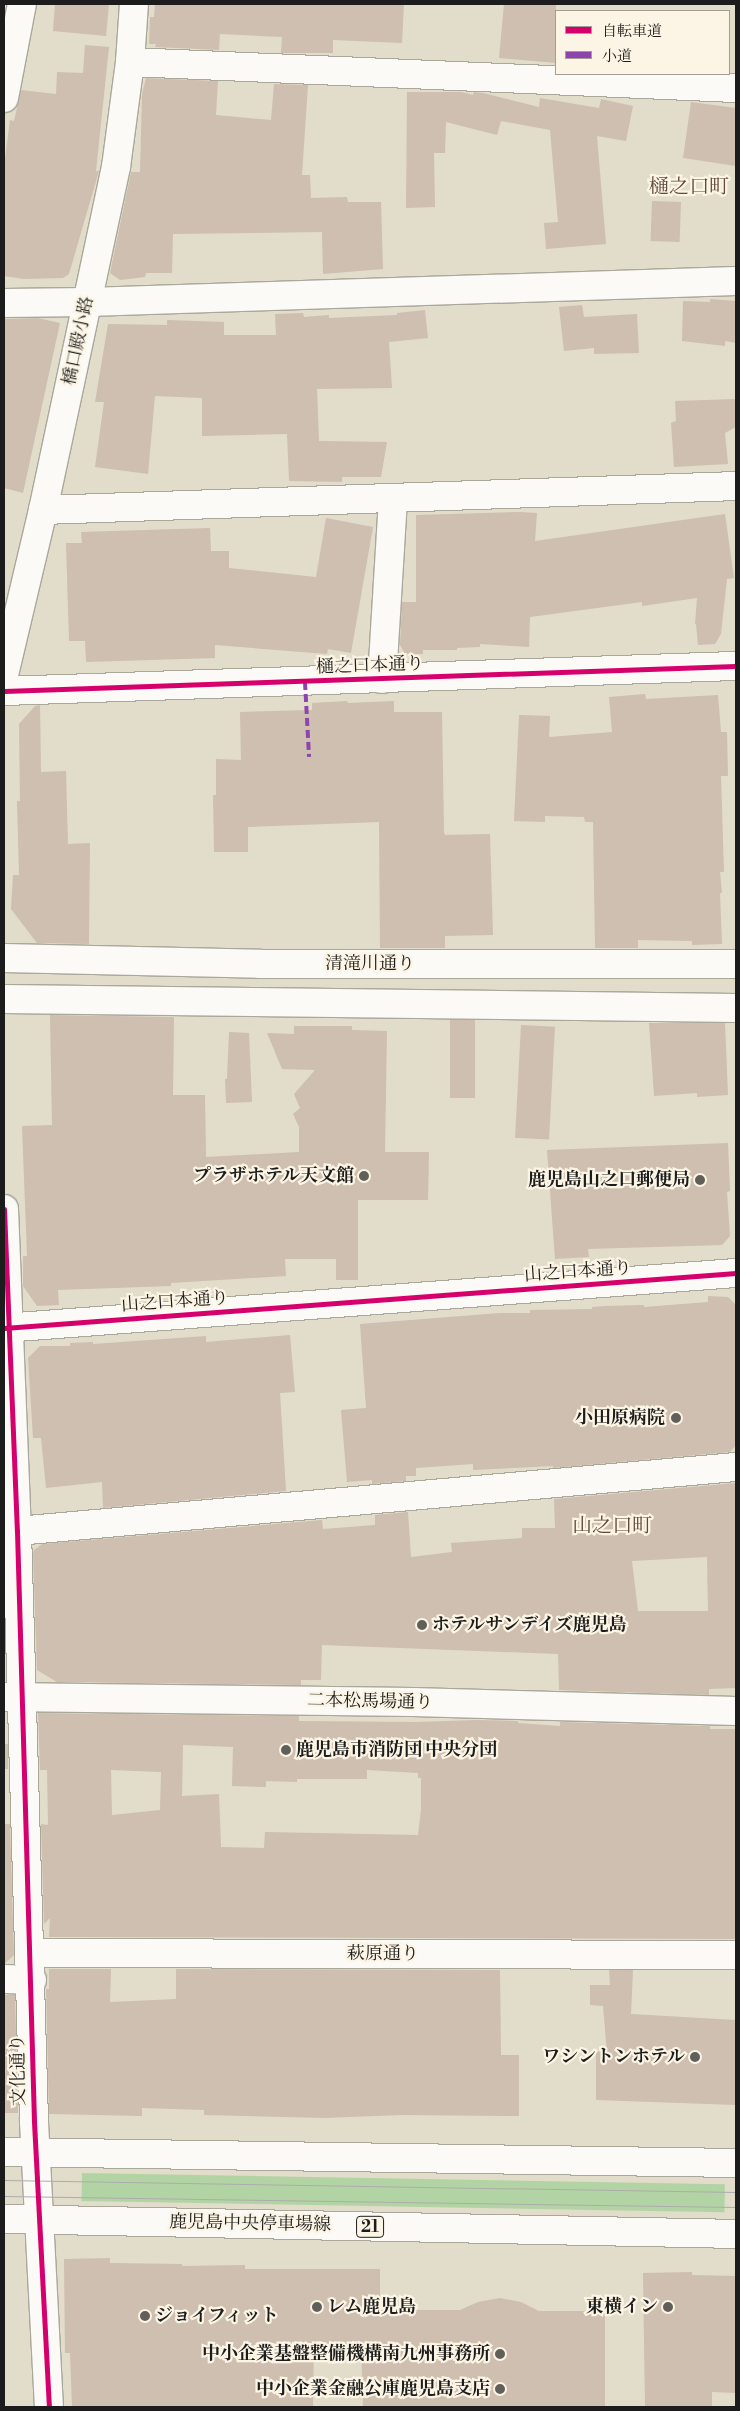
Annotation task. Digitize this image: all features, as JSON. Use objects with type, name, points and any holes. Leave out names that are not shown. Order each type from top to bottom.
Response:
[{"type":"street","points":[[4,98],[22,4]]},
{"type":"street","name":"橋口殿小路","points":[[4,675],[43,510],[116,167],[130,62],[134,4]]},
{"type":"street","points":[[130,62],[736,88]]},
{"type":"street","points":[[4,303],[88,302],[736,281]]},
{"type":"street","points":[[43,510],[736,486]]},
{"type":"street","points":[[382,679],[393,498]]},
{"type":"street","name":"樋之口本通り","points":[[4,691],[736,666]]},
{"type":"street","name":"清滝川通り","points":[[4,958],[260,964],[736,964]]},
{"type":"street","points":[[258,1002],[260,964]]},
{"type":"street","points":[[494,1005],[497,964]]},
{"type":"street","points":[[4,999],[736,1008]]},
{"type":"street","points":[[4,1209],[6,1328]]},
{"type":"street","name":"山之口本通り","points":[[6,1328],[736,1273]]},
{"type":"street","name":"文化通り","points":[[6,1328],[17,1531],[13,1698],[32,1980],[36,2153],[49,2407]]},
{"type":"street","points":[[17,1531],[736,1467]]},
{"type":"street","name":"二本松馬場通り","points":[[13,1698],[413,1702],[736,1711]]},
{"type":"street","name":"萩原通り","points":[[30,1953],[736,1955]]},
{"type":"street","points":[[4,1979],[32,1980]]},
{"type":"street","points":[[4,2152],[736,2163]]},
{"type":"street","name":"鹿児島中央停車場線","points":[[4,2219],[736,2234]]},
{"type":"green space","points":[[82,2173],[725,2184],[724,2212],[82,2201]]},
{"type":"building","points":[[55,4],[109,4],[106,36],[53,31]]},
{"type":"building","points":[[155,4],[404,4],[402,43],[333,40],[333,53],[281,53],[282,37],[220,34],[219,50],[155,47],[156,44],[149,44],[150,17],[154,17]]},
{"type":"building","points":[[504,4],[556,4],[555,63],[499,58]]},
{"type":"building","points":[[85,45],[109,47],[96,171],[99,171],[69,274],[63,278],[24,279],[4,276],[4,166],[10,120],[14,121],[21,90],[56,94],[57,72],[83,73]]},
{"type":"building","points":[[146,78],[218,81],[216,115],[271,120],[274,84],[308,85],[302,175],[310,175],[311,198],[347,197],[348,202],[381,202],[383,269],[323,274],[322,232],[173,234],[172,273],[146,273],[145,277],[120,280],[110,273],[131,172],[140,172],[142,94]]},
{"type":"building","points":[[407,92],[461,92],[473,95],[474,92],[483,93],[539,107],[540,98],[599,108],[601,99],[633,106],[626,141],[597,136],[606,244],[546,249],[544,223],[558,222],[550,130],[501,121],[497,135],[446,122],[445,153],[434,153],[435,207],[406,208]]},
{"type":"building","points":[[691,102],[736,108],[736,166],[683,158]]},
{"type":"building","points":[[652,201],[681,202],[680,242],[651,241]]},
{"type":"building","points":[[710,299],[736,301],[736,343],[725,341],[725,346],[682,341],[683,301],[710,302]]},
{"type":"building","points":[[582,305],[584,317],[637,314],[639,353],[594,354],[594,348],[564,351],[559,307]]},
{"type":"building","points":[[425,310],[428,338],[389,342],[392,388],[317,389],[319,441],[387,442],[381,477],[342,477],[342,482],[289,481],[287,434],[202,436],[202,398],[155,396],[148,474],[95,467],[104,402],[95,402],[108,324],[167,325],[167,320],[224,322],[224,335],[276,335],[275,314],[303,313],[304,317],[329,315],[329,318],[397,315],[397,313]]},
{"type":"building","points":[[38,318],[60,323],[23,493],[4,488],[4,319]]},
{"type":"building","points":[[736,399],[736,427],[725,433],[728,464],[674,467],[671,423],[676,421],[675,401]]},
{"type":"building","points":[[537,513],[535,541],[725,514],[734,578],[727,579],[721,634],[715,644],[698,645],[695,624],[697,598],[642,606],[642,602],[530,617],[529,647],[480,644],[480,647],[457,648],[457,650],[423,650],[423,654],[405,654],[400,645],[402,602],[416,602],[416,515]]},
{"type":"building","points":[[326,518],[373,527],[351,653],[328,649],[327,654],[215,645],[215,658],[86,662],[85,641],[69,641],[66,543],[82,543],[81,532],[210,528],[211,551],[229,551],[229,568],[316,577]]},
{"type":"building","points":[[645,694],[646,699],[718,695],[721,732],[727,732],[728,776],[721,776],[724,872],[720,872],[722,944],[692,945],[692,941],[638,940],[638,948],[595,948],[593,822],[585,822],[584,817],[545,816],[545,822],[514,821],[519,715],[550,716],[549,737],[612,732],[609,697]]},
{"type":"building","points":[[347,701],[348,703],[394,701],[394,712],[442,712],[444,832],[445,835],[490,834],[493,935],[445,936],[445,948],[380,948],[379,822],[248,827],[248,852],[214,852],[213,795],[216,795],[216,759],[241,760],[240,712],[312,710],[312,703]]},
{"type":"building","points":[[40,705],[41,772],[66,771],[68,844],[90,843],[89,944],[37,943],[11,909],[13,875],[19,875],[17,801],[20,801],[19,724],[35,706]]},
{"type":"building","points":[[50,1015],[174,1017],[173,1095],[205,1095],[206,1157],[299,1152],[299,1127],[293,1114],[300,1108],[294,1094],[315,1070],[282,1069],[267,1033],[294,1034],[294,1026],[352,1026],[352,1030],[387,1031],[385,1152],[429,1152],[428,1200],[358,1200],[358,1280],[336,1280],[336,1259],[285,1259],[286,1276],[171,1283],[171,1286],[58,1290],[59,1305],[37,1306],[23,1286],[23,1256],[27,1256],[22,1126],[52,1125]]},
{"type":"building","points":[[450,1020],[475,1020],[475,1098],[450,1098]]},
{"type":"building","points":[[649,1023],[725,1023],[728,1095],[697,1097],[697,1093],[654,1096]]},
{"type":"building","points":[[521,1025],[555,1027],[549,1140],[515,1138]]},
{"type":"building","points":[[229,1032],[249,1033],[252,1102],[226,1103],[225,1079],[227,1079]]},
{"type":"building","points":[[728,1143],[730,1191],[727,1192],[730,1236],[722,1245],[588,1249],[589,1257],[555,1259],[547,1150]]},
{"type":"building","points":[[708,1296],[728,1297],[736,1305],[736,1445],[730,1452],[553,1468],[553,1466],[473,1470],[473,1464],[416,1468],[416,1476],[406,1476],[406,1481],[372,1484],[372,1480],[347,1482],[341,1410],[366,1408],[360,1324],[500,1313],[530,1313],[530,1310],[592,1309],[592,1307],[605,1306],[644,1305],[644,1307],[708,1302]]},
{"type":"building","points":[[290,1335],[295,1392],[280,1393],[286,1491],[103,1508],[102,1482],[46,1488],[41,1438],[33,1438],[28,1358],[40,1346],[70,1346],[70,1343],[93,1342],[93,1344],[206,1336],[206,1342]]},
{"type":"building","points":[[736,1483],[736,1688],[709,1689],[709,1695],[559,1690],[558,1654],[322,1645],[321,1680],[301,1680],[301,1685],[57,1682],[37,1670],[33,1554],[34,1550],[42,1544],[322,1520],[323,1529],[375,1525],[375,1515],[408,1512],[411,1557],[452,1552],[451,1543],[522,1538],[522,1528],[555,1528],[554,1499]],"holes":[[[707,1557],[708,1611],[638,1611],[632,1561]]]},
{"type":"building","points":[[38,1713],[299,1716],[299,1721],[417,1722],[476,1720],[518,1721],[518,1723],[560,1726],[560,1722],[710,1726],[710,1729],[736,1729],[736,1939],[49,1937],[50,1918],[44,1924],[41,1824],[48,1825],[47,1770],[40,1770]],"holes":[[[183,1745],[233,1747],[232,1786],[266,1787],[266,1781],[297,1782],[297,1779],[367,1779],[367,1770],[418,1773],[418,1778],[421,1778],[421,1810],[418,1835],[265,1832],[264,1848],[221,1847],[219,1794],[182,1796]],[[111,1770],[161,1772],[160,1810],[112,1815]]]},
{"type":"building","points":[[4,1744],[8,1744],[8,1769],[4,1769]]},
{"type":"building","points":[[4,1824],[10,1824],[14,1955],[4,1964]]},
{"type":"building","points":[[49,1969],[111,1969],[110,2002],[176,1999],[176,1969],[500,1970],[501,2055],[519,2055],[519,2116],[401,2115],[324,2118],[204,2115],[204,2110],[142,2108],[142,2116],[49,2114],[46,1989],[49,1989]]},
{"type":"building","points":[[609,1970],[633,1970],[631,2014],[736,2020],[736,2105],[596,2100],[596,2051],[607,2053],[603,2006],[590,2005],[590,1985],[610,1985]]},
{"type":"building","points":[[4,1995],[15,1995],[18,2113],[4,2113]]},
{"type":"building","points":[[110,2258],[110,2263],[182,2264],[182,2266],[245,2265],[245,2269],[380,2269],[380,2310],[460,2310],[478,2302],[500,2298],[521,2302],[539,2311],[605,2311],[605,2407],[363,2407],[361,2345],[314,2345],[313,2407],[72,2407],[70,2353],[65,2353],[64,2259]]},
{"type":"building","points":[[692,2272],[692,2275],[736,2276],[736,2393],[712,2392],[712,2407],[645,2407],[643,2273]]},
{"type":"tram line","points":[[4,2180],[736,2192]]},
{"type":"tram line","points":[[4,2196],[736,2207]]},
{"type":"marked path","points":[[305,682],[309,757]]},
{"type":"cycle path","points":[[4,691],[736,666]]},
{"type":"cycle path","points":[[4,1209],[17,1531],[34,2122],[49,2407]]},
{"type":"cycle path","points":[[4,1328],[736,1273]]},
{"type":"place","name":"プラザホテル天文館","points":[[364,1176]]},
{"type":"place","name":"鹿児島山之口郵便局","points":[[700,1180]]},
{"type":"place","name":"小田原病院","points":[[676,1418]]},
{"type":"place","name":"ホテルサンデイズ鹿児島","points":[[422,1625]]},
{"type":"place","name":"鹿児島市消防団 中央分団","points":[[286,1750]]},
{"type":"place","name":"ワシントンホテル","points":[[695,2057]]},
{"type":"place","name":"レム鹿児島","points":[[317,2307]]},
{"type":"place","name":"東横イン","points":[[668,2307]]},
{"type":"place","name":"ジョイフィット","points":[[145,2316]]},
{"type":"place","name":"中小企業基盤整備機構南九州事務所","points":[[500,2354]]},
{"type":"place","name":"中小企業金融公庫鹿児島支店","points":[[500,2389]]},
{"type":"district","name":"樋之口町","points":[[689,187]]},
{"type":"district","name":"山之口町","points":[[612,1526]]}]
